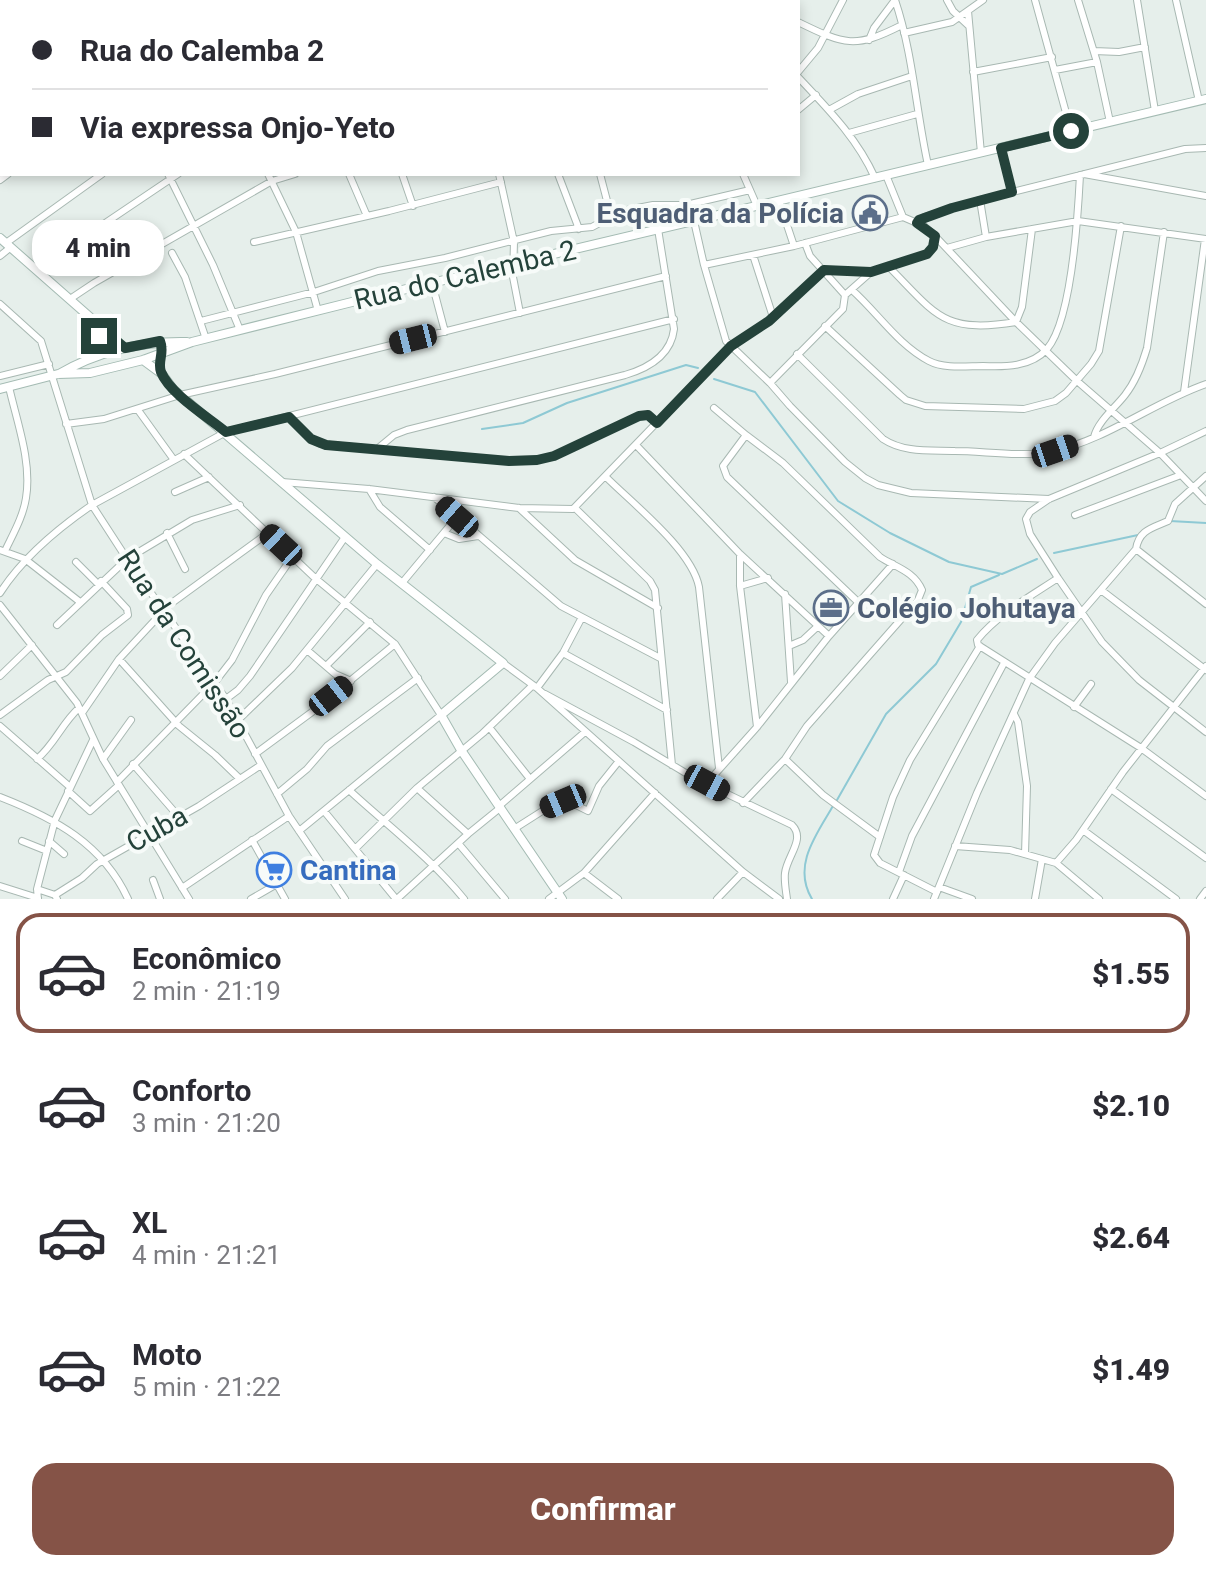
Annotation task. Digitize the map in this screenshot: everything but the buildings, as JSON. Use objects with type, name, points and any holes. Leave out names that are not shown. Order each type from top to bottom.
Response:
[{"type":"main road","name":"Rua do Calemba 2","points":[[5,388],[55,375],[90,373],[240,330],[1202,100]]},
{"type":"main road","points":[[6,242],[125,348]]},
{"type":"main road","points":[[94,322],[101,354]]},
{"type":"main road","name":"Rua do Calemba 2","points":[[55,375],[85,359],[125,348],[160,341],[192,342]]},
{"type":"main road","points":[[160,341],[162,374]]},
{"type":"main road","points":[[85,359],[90,373]]},
{"type":"main road","points":[[143,360],[377,564],[503,663],[441,715],[461,750],[560,896]]},
{"type":"street","points":[[800,72],[826,36],[843,0]]},
{"type":"street","points":[[869,40],[895,0]]},
{"type":"street","points":[[895,0],[928,165]]},
{"type":"street","points":[[947,0],[969,26]]},
{"type":"street","points":[[904,33],[940,26],[983,0]]},
{"type":"street","points":[[1035,0],[1071,131]]},
{"type":"street","points":[[1078,0],[1097,62],[1110,122]]},
{"type":"street","points":[[1137,0],[1155,111]]},
{"type":"street","points":[[1176,0],[1202,100]]},
{"type":"street","points":[[968,11],[981,153]]},
{"type":"street","points":[[800,23],[826,36],[852,42],[869,40],[902,25]]},
{"type":"street","points":[[1094,51],[1110,53],[1145,47]]},
{"type":"street","points":[[973,72],[1052,57]]},
{"type":"street","points":[[1055,70],[1097,62]]},
{"type":"street","points":[[800,76],[849,133],[875,178]]},
{"type":"street","points":[[829,110],[858,94],[912,76]]},
{"type":"street","points":[[800,108],[816,95]]},
{"type":"street","points":[[849,133],[917,114]]},
{"type":"street","points":[[1001,148],[1012,192]]},
{"type":"street","points":[[917,223],[924,217],[980,200],[1185,149],[1206,148]]},
{"type":"street","points":[[886,175],[903,217]]},
{"type":"street","points":[[1082,175],[1206,196]]},
{"type":"street","points":[[852,290],[922,357],[935,363],[1017,365],[1046,351],[1057,333],[1066,295],[1082,175]]},
{"type":"street","points":[[0,256],[6,242],[99,176]]},
{"type":"street","points":[[350,176],[367,216]]},
{"type":"street","points":[[403,176],[413,206]]},
{"type":"street","points":[[559,176],[579,229]]},
{"type":"street","points":[[601,176],[611,216]]},
{"type":"street","points":[[744,176],[757,206]]},
{"type":"street","points":[[41,273],[83,238],[169,177],[194,225],[240,330]]},
{"type":"street","points":[[70,299],[270,178],[296,232],[318,311]]},
{"type":"street","points":[[254,242],[413,206],[500,178],[514,242],[513,277],[520,313]]},
{"type":"street","points":[[201,321],[314,292],[378,271],[551,231],[592,227],[611,216],[642,206],[686,205],[750,190]]},
{"type":"street","points":[[980,200],[986,237]]},
{"type":"street","points":[[779,201],[794,246]]},
{"type":"street","points":[[704,265],[794,246],[903,217],[917,223],[935,236],[1016,322],[1077,381],[1160,453],[1206,501]]},
{"type":"street","points":[[694,221],[721,331],[731,346],[845,462],[878,485],[911,493],[1049,499]]},
{"type":"street","points":[[947,248],[986,237],[1078,221],[1206,239],[1184,392]]},
{"type":"street","points":[[825,326],[900,395],[913,403],[925,406],[1034,407],[1055,401],[1077,381],[1099,351],[1121,226]]},
{"type":"street","points":[[377,449],[394,435],[407,430],[644,369],[658,359],[671,344],[674,319],[658,229]]},
{"type":"street","points":[[1016,322],[1022,307],[1032,229]]},
{"type":"street","points":[[1094,437],[1135,378],[1145,357],[1164,232]]},
{"type":"street","points":[[281,481],[519,508],[566,511],[575,508],[731,346],[773,317],[824,270],[871,272],[927,254],[933,247],[935,236]]},
{"type":"street","points":[[805,243],[810,256],[845,295]]},
{"type":"street","points":[[172,253],[185,277],[206,339]]},
{"type":"street","points":[[753,255],[773,317]]},
{"type":"street","points":[[888,266],[944,320],[982,325],[1016,322]]},
{"type":"street","points":[[770,383],[843,309],[845,295],[871,272]]},
{"type":"street","points":[[66,424],[104,419],[180,395],[666,276]]},
{"type":"street","points":[[432,283],[445,332]]},
{"type":"street","name":"Rua da Comissão","points":[[0,304],[41,341],[55,375],[66,424],[92,505],[226,699],[289,816],[345,899]]},
{"type":"street","points":[[0,593],[25,559],[92,505],[226,432],[674,319]]},
{"type":"street","points":[[797,354],[883,439],[899,447],[918,450],[1043,453],[1094,437],[1206,384]]},
{"type":"street","points":[[2,374],[49,364]]},
{"type":"street","points":[[5,388],[26,461],[27,487],[19,519],[2,550],[25,559],[80,602]]},
{"type":"street","points":[[714,408],[769,451],[880,557],[917,580],[922,593],[807,726],[785,759],[743,803]]},
{"type":"street","points":[[138,410],[174,460]]},
{"type":"street","points":[[289,417],[316,442],[509,461],[554,456],[639,416],[648,415],[657,423]]},
{"type":"street","points":[[1206,431],[1049,499],[1030,512],[1026,524],[1058,578],[1114,656],[1206,732]]},
{"type":"street","points":[[746,435],[723,466],[724,472],[858,602]]},
{"type":"street","points":[[636,445],[740,554],[829,636]]},
{"type":"street","points":[[184,454],[315,578],[395,644],[441,715],[299,831]]},
{"type":"street","points":[[1075,515],[1181,475]]},
{"type":"street","points":[[937,893],[977,793],[1029,679],[1136,549],[1139,536],[1171,519],[1175,504],[1206,476]]},
{"type":"street","points":[[175,492],[209,477]]},
{"type":"street","points":[[606,477],[683,554],[696,576],[719,768]]},
{"type":"street","points":[[369,489],[380,507],[430,550]]},
{"type":"street","points":[[434,497],[561,606],[660,658]]},
{"type":"street","points":[[57,625],[127,559],[192,520],[240,505]]},
{"type":"street","points":[[519,508],[575,560],[658,608]]},
{"type":"street","points":[[575,508],[650,581],[656,594],[672,765]]},
{"type":"street","points":[[402,583],[457,517]]},
{"type":"street","points":[[167,533],[185,569]]},
{"type":"street","points":[[37,759],[51,745],[65,721],[81,710],[119,659],[164,610],[268,533]]},
{"type":"street","points":[[444,533],[459,539],[478,536]]},
{"type":"street","points":[[226,699],[250,676],[345,537]]},
{"type":"street","points":[[1136,549],[1206,604]]},
{"type":"street","points":[[740,554],[740,586],[757,727]]},
{"type":"street","points":[[0,726],[90,811],[215,682],[232,660],[266,595],[293,556]]},
{"type":"street","points":[[0,715],[48,680],[66,672],[128,614],[100,582],[76,562]]},
{"type":"street","points":[[238,720],[271,690],[307,650],[377,564]]},
{"type":"street","points":[[707,783],[893,564]]},
{"type":"street","points":[[740,586],[768,578]]},
{"type":"street","points":[[1058,578],[988,628],[977,640],[980,646],[1141,748],[1206,796]]},
{"type":"street","points":[[1056,863],[1205,668],[1101,590]]},
{"type":"street","points":[[785,594],[791,683]]},
{"type":"street","points":[[0,605],[58,675],[81,710],[103,759],[189,899]]},
{"type":"street","points":[[355,849],[417,788],[537,689],[563,653],[581,619]]},
{"type":"street","points":[[326,666],[370,622]]},
{"type":"street","points":[[789,646],[803,640],[818,626]]},
{"type":"street","points":[[255,754],[395,644]]},
{"type":"street","points":[[0,676],[32,645]]},
{"type":"street","points":[[972,899],[937,893],[876,860],[874,855],[910,760],[980,646]]},
{"type":"street","points":[[307,650],[335,674],[351,681]]},
{"type":"street","points":[[563,653],[667,710]]},
{"type":"street","points":[[119,659],[174,721],[240,779]]},
{"type":"street","points":[[503,663],[537,689],[774,898]]},
{"type":"street","points":[[893,899],[912,836],[1004,663]]},
{"type":"street","points":[[277,794],[307,769],[327,746],[418,678]]},
{"type":"street","points":[[1074,707],[1091,684]]},
{"type":"street","points":[[537,689],[743,803],[792,825],[799,837],[784,875],[787,899]]},
{"type":"street","points":[[568,719],[575,709]]},
{"type":"street","points":[[1014,714],[1018,722],[1027,786],[1025,854]]},
{"type":"street","points":[[103,759],[131,720]]},
{"type":"street","points":[[489,727],[530,779]]},
{"type":"street","points":[[324,811],[396,899],[585,732]]},
{"type":"street","points":[[0,886],[38,898],[37,889],[55,820],[93,740]]},
{"type":"street","points":[[785,759],[834,804],[880,837]]},
{"type":"street","points":[[514,829],[566,800],[588,811],[599,786],[619,761]]},
{"type":"street","points":[[133,764],[179,817]]},
{"type":"street","name":"Cuba","points":[[56,897],[104,860],[261,765]]},
{"type":"street","points":[[417,788],[468,834]]},
{"type":"street","points":[[1111,789],[1206,858]]},
{"type":"street","points":[[349,790],[441,871],[462,896],[449,899]]},
{"type":"street","points":[[549,899],[560,896],[584,873],[655,793]]},
{"type":"street","points":[[1,799],[55,820],[104,860],[128,899]]},
{"type":"street","points":[[182,888],[289,816]]},
{"type":"street","points":[[1083,830],[1176,899]]},
{"type":"street","points":[[252,840],[285,899]]},
{"type":"street","points":[[22,841],[47,851]]},
{"type":"street","points":[[49,841],[64,854]]},
{"type":"street","points":[[458,843],[505,899]]},
{"type":"street","points":[[955,846],[1002,849],[1056,863],[1099,899]]},
{"type":"street","points":[[1035,899],[1042,859]]},
{"type":"street","points":[[717,899],[743,872]]},
{"type":"street","points":[[584,873],[618,899]]},
{"type":"street","points":[[153,880],[160,899]]},
{"type":"street","points":[[251,899],[277,884]]},
{"type":"street","points":[[37,889],[56,897]]},
{"type":"street","points":[[1200,899],[1206,891]]},
{"type":"waterway","points":[[482,429],[523,423],[567,403],[686,365],[698,368]]},
{"type":"waterway","points":[[714,379],[755,392],[838,501],[890,533],[949,562],[1002,574],[1037,559]]},
{"type":"waterway","points":[[1170,521],[1206,523]]},
{"type":"waterway","points":[[1054,553],[1138,535]]},
{"type":"waterway","points":[[837,800],[886,714],[936,664],[961,622],[971,587],[999,575]]},
{"type":"waterway","points":[[812,899],[806,887],[805,863],[814,839],[833,806]]},
{"type":"place","name":"Esquadra da Polícia","points":[[870,213]]},
{"type":"place","name":"Colégio Johutaya","points":[[831,608]]},
{"type":"place","name":"Cantina","points":[[274,870]]},
{"type":"route","points":[[99,336],[94,322],[125,348],[160,341],[163,352],[160,367],[167,381],[226,432],[289,417],[311,439],[326,445],[509,461],[547,459],[639,416],[648,415],[657,423],[731,346],[769,321],[824,270],[871,272],[927,254],[933,247],[935,236],[917,223],[919,220],[1012,192],[1001,148],[1071,131]]}]
